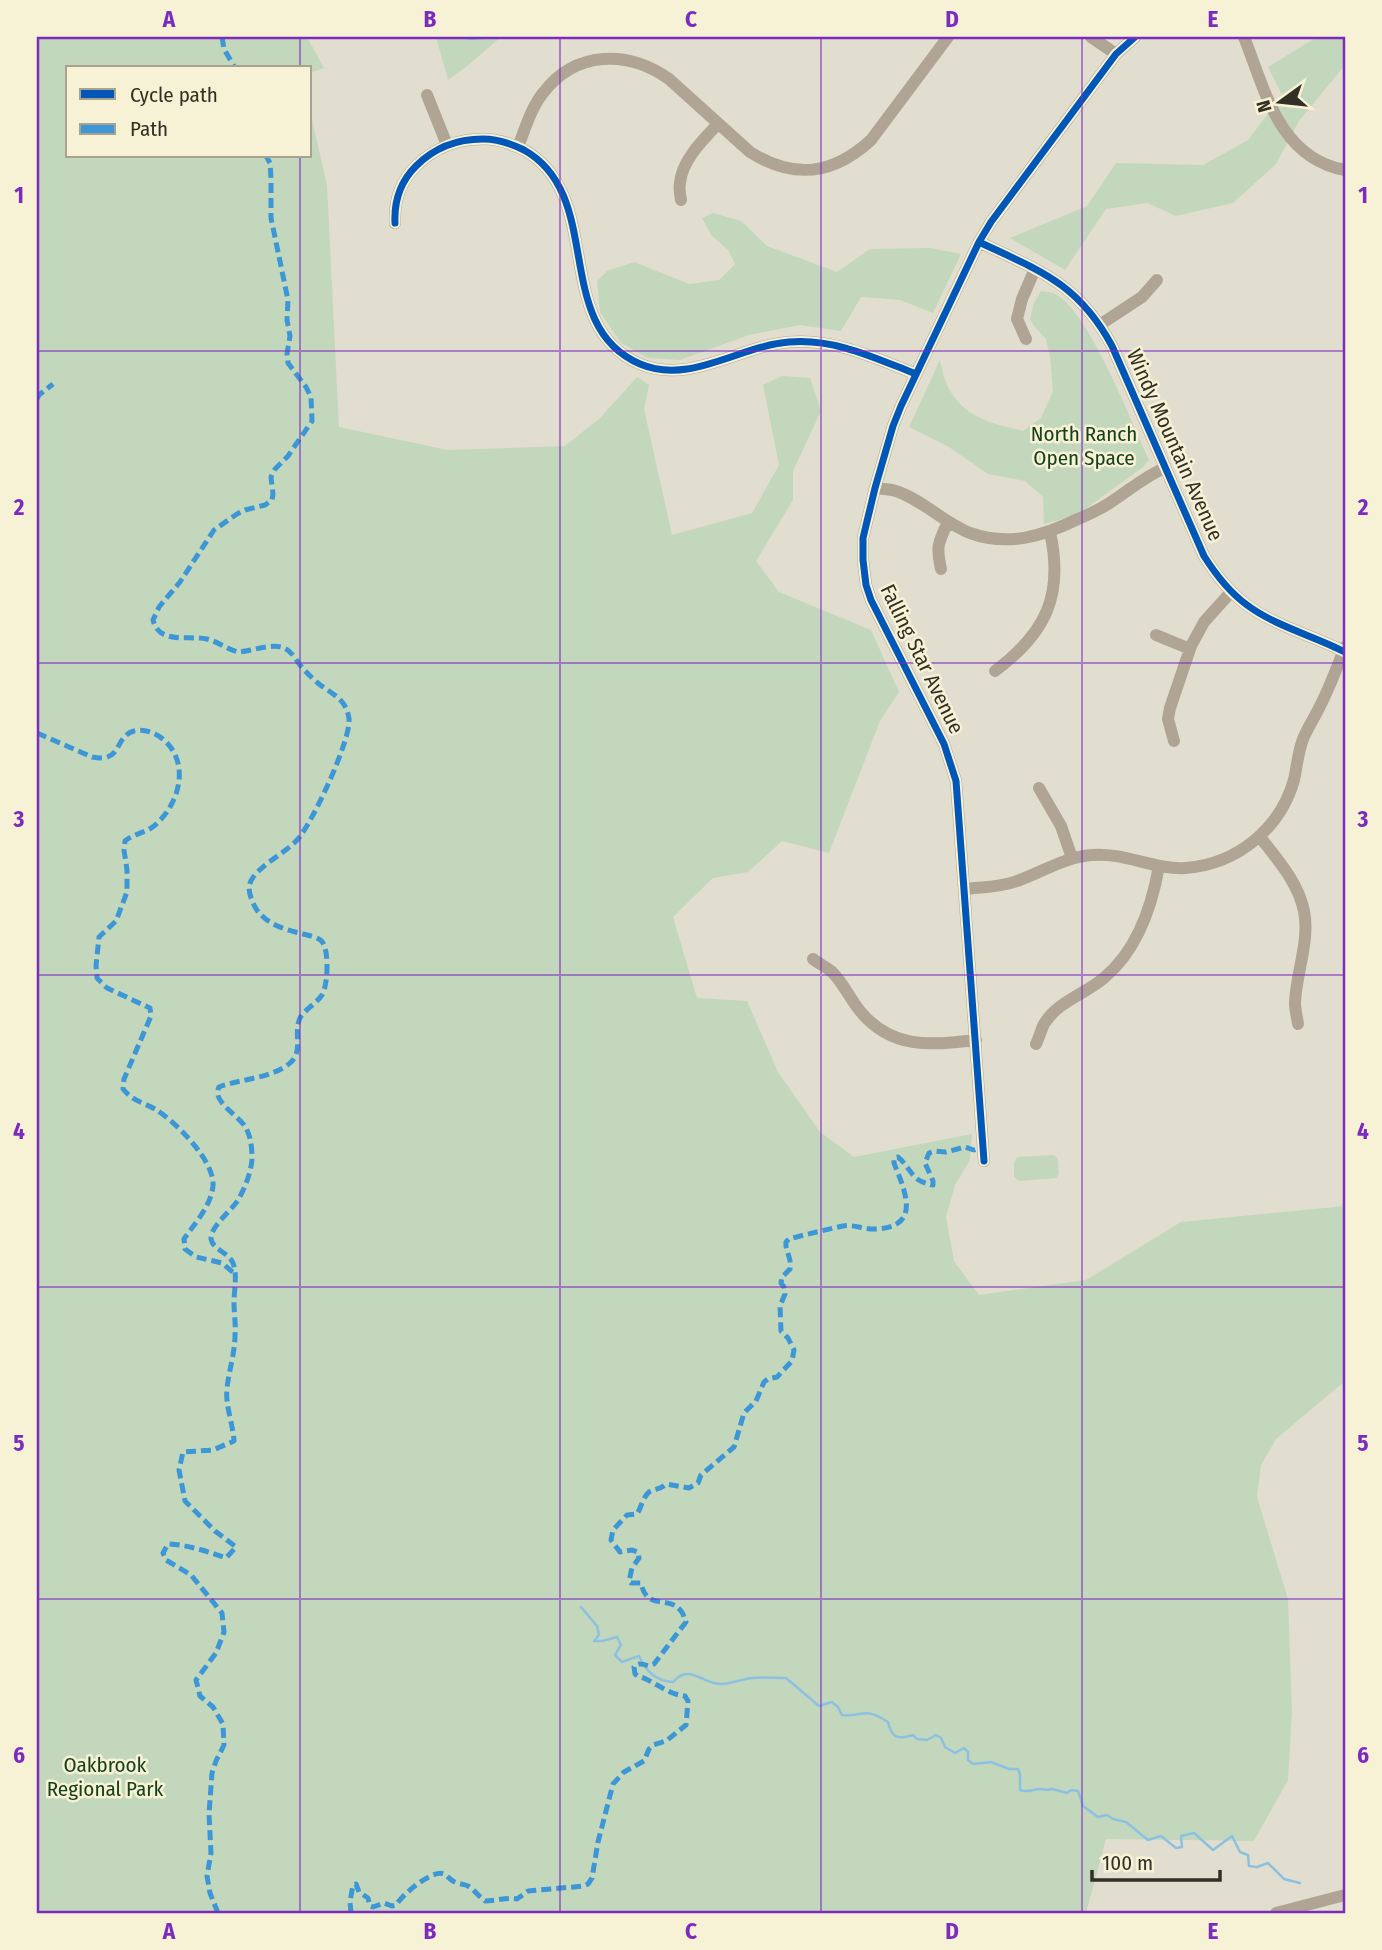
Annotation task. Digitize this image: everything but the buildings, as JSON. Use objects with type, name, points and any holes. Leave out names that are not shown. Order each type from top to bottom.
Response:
[{"type":"street","points":[[518,147],[535,105],[551,83],[573,67],[604,59],[630,60],[655,69],[669,79],[750,152],[776,166],[808,170],[838,164],[858,153],[872,140],[948,37]]},
{"type":"street","points":[[1091,37],[1116,54]]},
{"type":"street","name":"Falling Star Avenue","points":[[984,1161],[958,795],[952,765],[944,744],[877,616],[866,585],[863,538],[892,426],[979,242],[1004,203],[1116,54],[1135,37]]},
{"type":"street","points":[[1244,37],[1274,114],[1285,133],[1299,148],[1316,160],[1345,170]]},
{"type":"street","points":[[428,95],[447,145]]},
{"type":"street","points":[[681,200],[680,181],[687,164],[696,148],[718,124]]},
{"type":"street","points":[[395,223],[395,206],[406,178],[425,158],[447,145],[468,140],[501,141],[532,155],[544,165],[561,188],[568,207],[592,315],[608,341],[629,358],[655,368],[684,370],[766,345],[810,342],[846,348],[916,374]]},
{"type":"street","name":"Windy Mountain Avenue","points":[[979,242],[1035,269],[1071,291],[1101,324],[1204,556],[1231,592],[1266,617],[1345,650]]},
{"type":"street","points":[[1026,339],[1017,318],[1035,269]]},
{"type":"street","points":[[1101,324],[1142,297],[1157,280]]},
{"type":"street","points":[[875,488],[896,491],[970,533],[998,539],[1024,538],[1050,532],[1103,507],[1141,479],[1165,468]]},
{"type":"street","points":[[941,569],[937,552],[948,522]]},
{"type":"street","points":[[995,670],[1029,642],[1048,610],[1056,572],[1050,532]]},
{"type":"street","points":[[1174,741],[1168,719],[1190,649],[1204,622],[1231,592]]},
{"type":"street","points":[[1156,635],[1190,649]]},
{"type":"street","points":[[965,889],[1014,882],[1072,858],[1093,854],[1186,868],[1212,863],[1237,853],[1260,836],[1276,819],[1287,799],[1303,739],[1345,650]]},
{"type":"street","points":[[1039,788],[1061,827],[1072,858]]},
{"type":"street","points":[[1260,836],[1286,870],[1299,894],[1304,911],[1305,937],[1295,1004],[1298,1024]]},
{"type":"street","points":[[1036,1044],[1044,1023],[1056,1011],[1103,979],[1126,955],[1150,904],[1159,866]]},
{"type":"street","points":[[813,959],[832,972],[860,1012],[886,1034],[923,1045],[976,1040]]},
{"type":"street","points":[[1276,1913],[1345,1895]]},
{"type":"green space","name":"Oakbrook Regional Park","points":[[37,37],[307,37],[324,68],[312,72],[312,66],[66,66],[66,158],[312,158],[312,120],[327,185],[339,427],[448,450],[565,446],[600,418],[637,377],[649,385],[644,409],[672,535],[752,513],[779,465],[763,385],[782,376],[810,378],[821,411],[793,471],[793,500],[756,561],[779,592],[871,630],[899,692],[880,721],[829,853],[782,841],[748,872],[713,878],[673,917],[697,998],[747,1001],[778,1072],[820,1132],[854,1157],[972,1134],[970,1160],[955,1185],[946,1217],[954,1261],[979,1295],[1086,1280],[1181,1222],[1345,1206],[1345,1381],[1276,1439],[1261,1465],[1257,1497],[1288,1599],[1292,1711],[1288,1780],[1254,1841],[1106,1839],[1086,1913],[37,1913]]},
{"type":"green space","points":[[436,37],[501,37],[448,80]]},
{"type":"green space","points":[[1317,37],[1345,37],[1345,65],[1299,121],[1276,164],[1233,203],[1176,216],[1147,203],[1106,209],[1065,270],[1010,238],[1087,206],[1116,163],[1203,165],[1248,140],[1282,95],[1268,67]]},
{"type":"green space","points":[[713,213],[741,221],[767,246],[837,272],[870,249],[930,248],[961,254],[933,313],[900,300],[861,297],[841,331],[800,325],[749,335],[680,360],[648,358],[621,343],[600,312],[597,281],[607,271],[634,262],[689,284],[719,280],[735,264],[728,250],[711,235],[702,218]]},
{"type":"green space","name":"North Ranch Open Space","points":[[1041,291],[1057,295],[1082,323],[1109,370],[1149,460],[1077,515],[1044,524],[1043,497],[1025,481],[988,474],[949,447],[909,427],[940,360],[948,387],[971,413],[990,422],[1023,431],[1041,418],[1053,391],[1046,339],[1030,319],[1034,303]]},
{"type":"green space","points":[[1054,1155],[1058,1159],[1059,1174],[1056,1178],[1019,1181],[1014,1177],[1017,1157]]},
{"type":"waterway","points":[[468,37],[494,37]]},
{"type":"waterway","points":[[581,1607],[597,1626],[599,1635],[594,1641],[617,1637],[621,1645],[615,1655],[622,1662],[639,1656],[648,1671],[661,1680],[673,1682],[684,1674],[723,1684],[752,1678],[786,1678],[819,1706],[832,1702],[842,1715],[874,1714],[888,1722],[896,1736],[913,1735],[917,1739],[927,1740],[936,1735],[941,1738],[945,1747],[955,1753],[964,1748],[968,1752],[968,1760],[973,1764],[991,1762],[1009,1769],[1018,1769],[1020,1790],[1052,1789],[1067,1793],[1071,1790],[1078,1791],[1083,1806],[1098,1817],[1107,1815],[1126,1822],[1148,1840],[1161,1836],[1176,1848],[1182,1847],[1181,1836],[1194,1833],[1213,1850],[1232,1836],[1240,1852],[1248,1855],[1249,1866],[1257,1867],[1268,1863],[1284,1879],[1300,1883]]},
{"type":"marked path","points":[[222,37],[224,49],[234,66]]},
{"type":"marked path","points":[[218,1913],[207,1876],[211,1853],[209,1814],[212,1773],[224,1745],[223,1724],[213,1707],[200,1696],[196,1680],[216,1653],[224,1632],[222,1613],[191,1575],[166,1560],[163,1553],[168,1544],[226,1558],[236,1547],[215,1531],[185,1501],[179,1470],[183,1452],[213,1450],[234,1441],[227,1395],[235,1342],[235,1271],[232,1261],[211,1239],[214,1229],[243,1190],[250,1170],[252,1151],[246,1128],[222,1103],[218,1093],[219,1087],[275,1072],[290,1063],[296,1053],[300,1018],[320,998],[324,990],[327,961],[323,943],[312,936],[272,923],[254,905],[249,887],[256,874],[292,845],[304,831],[321,800],[344,745],[349,719],[341,701],[319,684],[286,649],[269,647],[239,652],[207,639],[168,636],[156,628],[153,620],[159,607],[180,582],[214,530],[237,514],[272,500],[271,477],[275,469],[288,456],[312,421],[311,397],[288,363],[288,300],[271,218],[271,178],[267,158]]},
{"type":"marked path","points":[[37,399],[53,384]]},
{"type":"marked path","points":[[37,733],[92,757],[102,758],[114,753],[127,734],[144,730],[161,738],[175,754],[178,787],[169,809],[154,826],[125,841],[127,892],[116,921],[99,937],[97,978],[107,988],[150,1008],[151,1016],[124,1079],[123,1089],[173,1123],[193,1143],[208,1165],[212,1176],[212,1193],[206,1207],[184,1239],[185,1249],[196,1257],[222,1263],[235,1274]]},
{"type":"marked path","points":[[351,1913],[353,1885],[356,1884],[359,1892],[368,1898],[370,1906],[384,1903],[392,1906],[418,1884],[439,1873],[473,1889],[485,1901],[517,1899],[528,1891],[588,1884],[592,1878],[613,1784],[624,1772],[644,1761],[653,1745],[666,1741],[686,1725],[688,1701],[685,1696],[672,1693],[635,1674],[634,1667],[638,1664],[654,1664],[686,1622],[676,1606],[653,1600],[644,1592],[641,1583],[629,1581],[632,1568],[639,1558],[638,1552],[620,1552],[611,1540],[613,1530],[627,1515],[637,1514],[649,1492],[666,1484],[689,1488],[698,1483],[701,1475],[734,1447],[744,1413],[756,1401],[764,1382],[777,1377],[792,1361],[794,1350],[781,1331],[780,1306],[785,1294],[781,1283],[782,1277],[790,1269],[786,1242],[843,1226],[872,1229],[890,1227],[900,1222],[905,1215],[906,1206],[894,1158],[898,1157],[920,1181],[933,1185],[925,1163],[929,1153],[983,1147]]},
{"type":"cycle path","points":[[984,1161],[956,781],[944,744],[871,600],[866,585],[863,538],[893,426],[979,242],[1116,54],[1135,37]]},
{"type":"cycle path","points":[[395,223],[397,200],[402,186],[410,172],[423,160],[447,146],[465,141],[483,139],[504,142],[524,150],[549,171],[564,197],[585,291],[595,321],[613,345],[640,364],[677,370],[770,345],[806,342],[838,346],[916,374]]},
{"type":"cycle path","points":[[979,242],[1056,281],[1085,307],[1099,325],[1112,346],[1204,556],[1223,583],[1240,600],[1258,612],[1345,652]]}]
